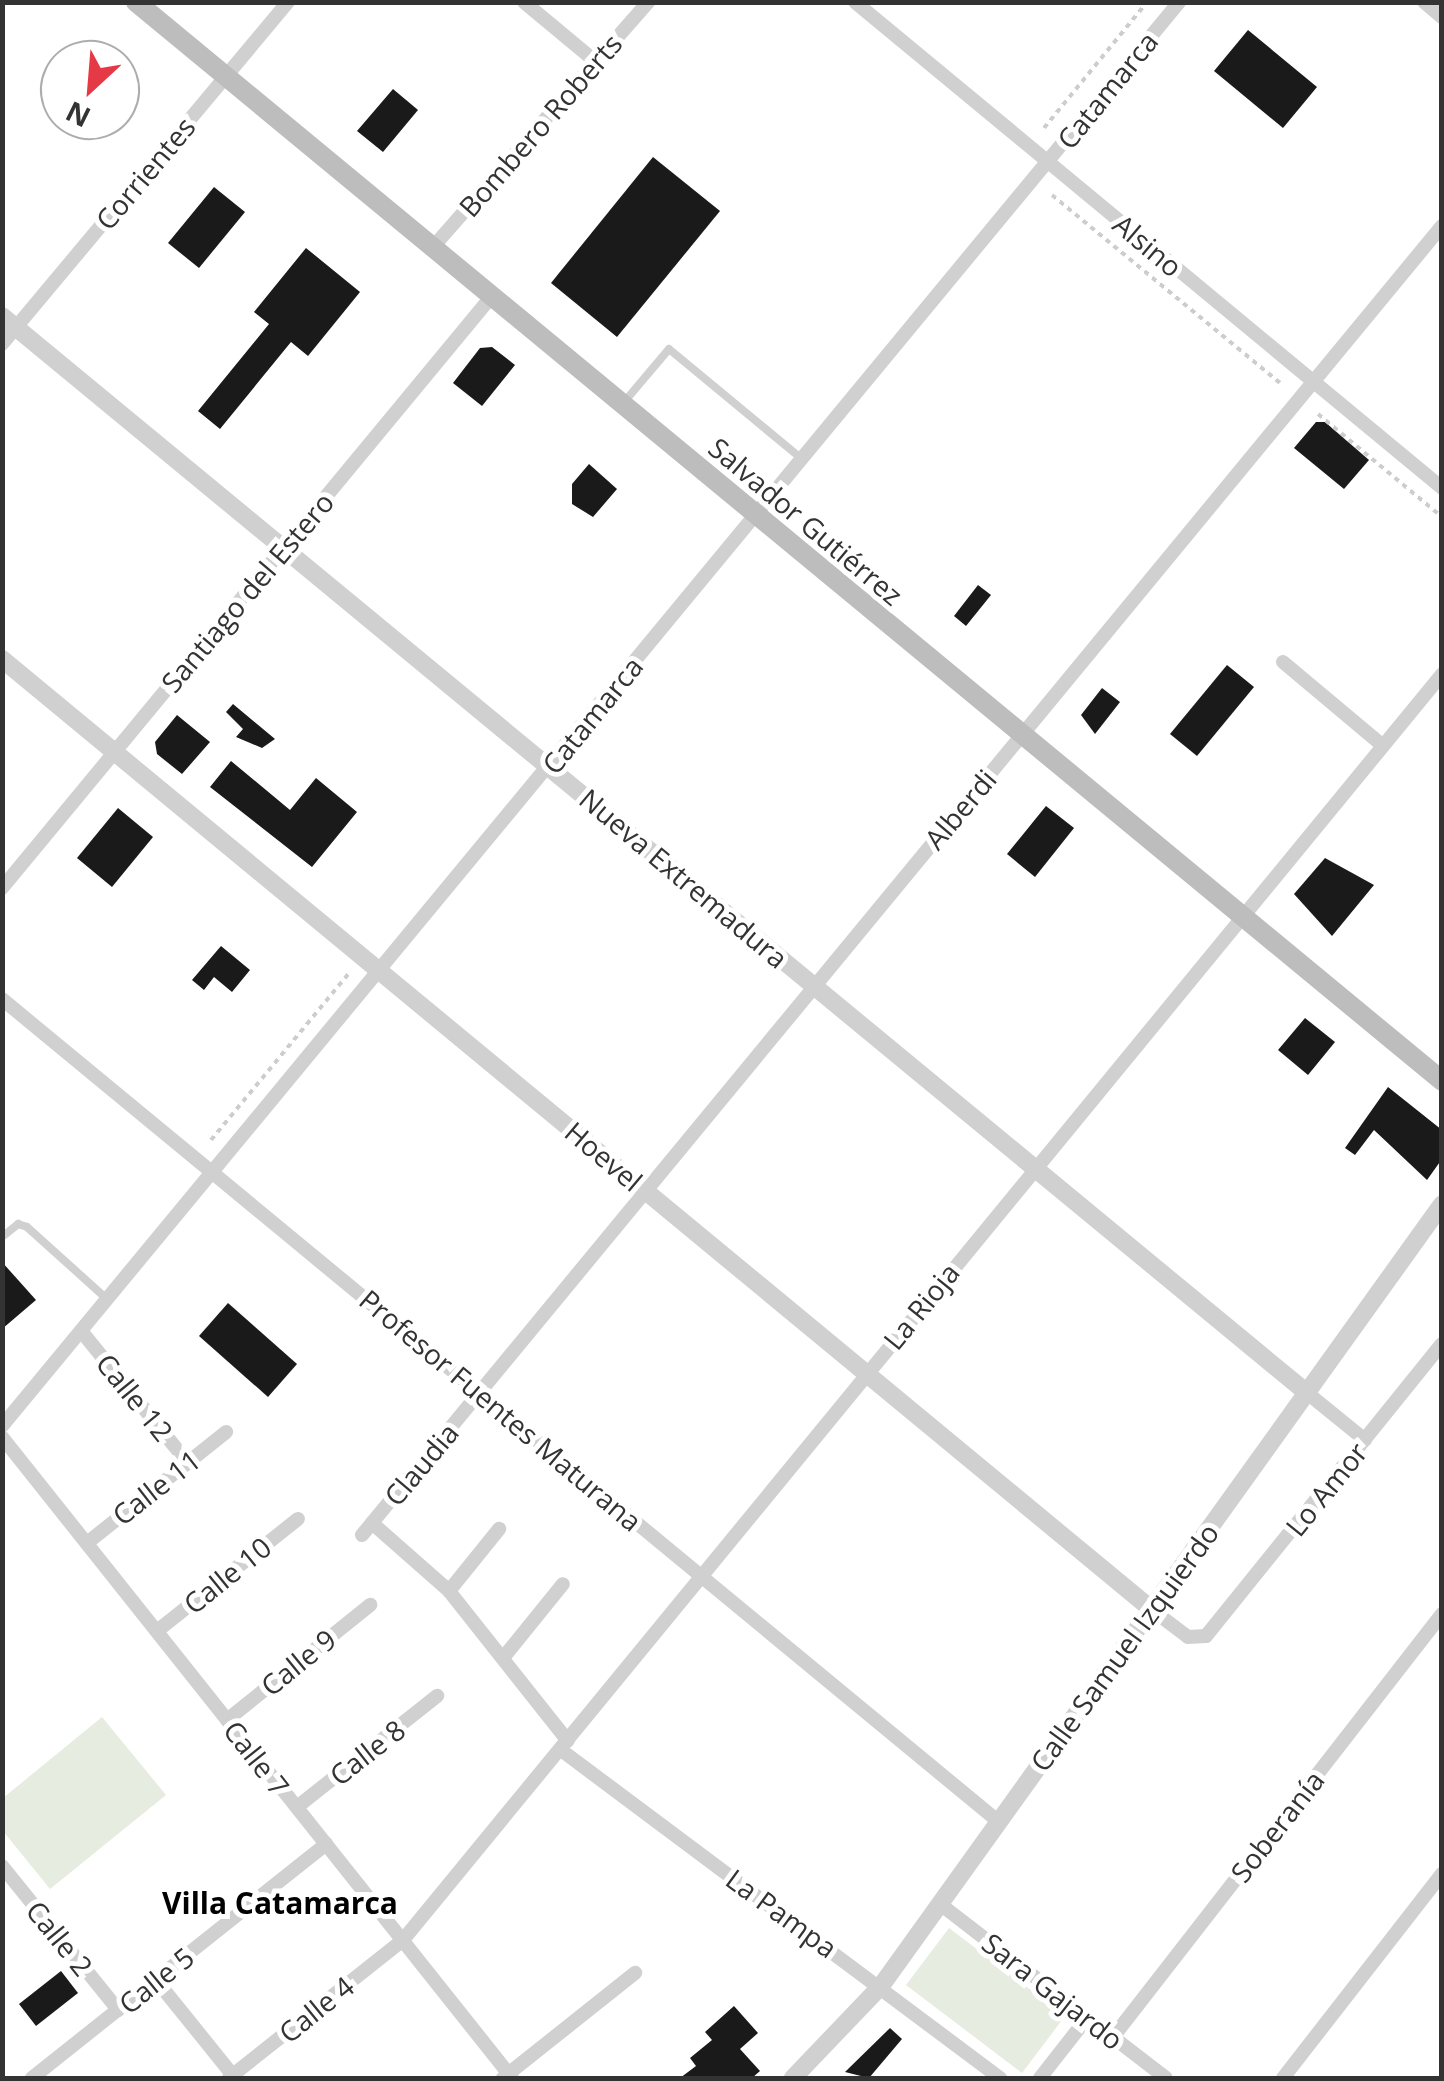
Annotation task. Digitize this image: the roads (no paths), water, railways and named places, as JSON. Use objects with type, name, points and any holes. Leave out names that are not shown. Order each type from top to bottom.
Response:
[{"type":"main road","name":"Salvador Gutiérrez","points":[[136,2],[1442,1081]]},
{"type":"street","name":"Corrientes","points":[[2,344],[9,322],[288,2]]},
{"type":"street","points":[[524,2],[596,62]]},
{"type":"street","name":"Bombero Roberts","points":[[433,248],[648,2]]},
{"type":"street","name":"Alsino","points":[[855,2],[1442,488]]},
{"type":"street","name":"Catamarca","points":[[2,1426],[1179,2]]},
{"type":"street","points":[[1424,2],[1442,17]]},
{"type":"street","name":"Alberdi","points":[[480,1393],[1442,226]]},
{"type":"street","name":"Santiago del Estero","points":[[2,888],[492,296]]},
{"type":"street","name":"Nueva Extremadura","points":[[9,322],[1365,1440]]},
{"type":"street","name":"Hoevel","points":[[2,658],[1151,1609],[1188,1638],[1210,1632]]},
{"type":"street","points":[[1283,662],[1382,746]]},
{"type":"street","name":"La Rioja","points":[[402,1940],[1442,674]]},
{"type":"street","name":"Profesor Fuentes Maturana","points":[[2,999],[999,1822]]},
{"type":"street","name":"Calle Samuel Izquierdo","points":[[793,2078],[881,1986],[1442,1204]]},
{"type":"street","name":"Calle 12","points":[[82,1332],[188,1463]]},
{"type":"street","name":"Lo Amor","points":[[1210,1632],[1442,1344]]},
{"type":"street","name":"Claudia","points":[[367,1529],[480,1393]]},
{"type":"street","name":"Calle 11","points":[[87,1543],[226,1432]]},
{"type":"street","name":"Calle 7","points":[[2,1437],[508,2077]]},
{"type":"street","name":"Calle 10","points":[[157,1631],[298,1518]]},
{"type":"street","name":"La Pampa","points":[[367,1529],[449,1591],[565,1746],[1000,2078]]},
{"type":"street","points":[[449,1591],[499,1529]]},
{"type":"street","points":[[502,1658],[563,1584]]},
{"type":"street","name":"Calle 9","points":[[227,1720],[370,1605]]},
{"type":"street","name":"Soberanía","points":[[1113,2037],[1442,1614]]},
{"type":"street","name":"Calle 8","points":[[297,1807],[437,1696]]},
{"type":"street","name":"Calle 5","points":[[32,2078],[326,1844]]},
{"type":"street","name":"Calle 2","points":[[2,1866],[118,2010]]},
{"type":"street","points":[[1283,2078],[1442,1874]]},
{"type":"street","name":"Sara Gajardo","points":[[940,1904],[1166,2078]]},
{"type":"street","name":"Calle 4","points":[[232,2078],[402,1940]]},
{"type":"street","points":[[508,2077],[636,1973]]},
{"type":"street","points":[[156,1980],[232,2078]]},
{"type":"street","points":[[1040,2078],[1087,2018]]},
{"type":"lane","points":[[622,404],[669,348],[802,460]]},
{"type":"lane","points":[[2,1237],[18,1224],[27,1227],[108,1300]]},
{"type":"district","name":"Villa Catamarca","points":[[280,1903]]}]
